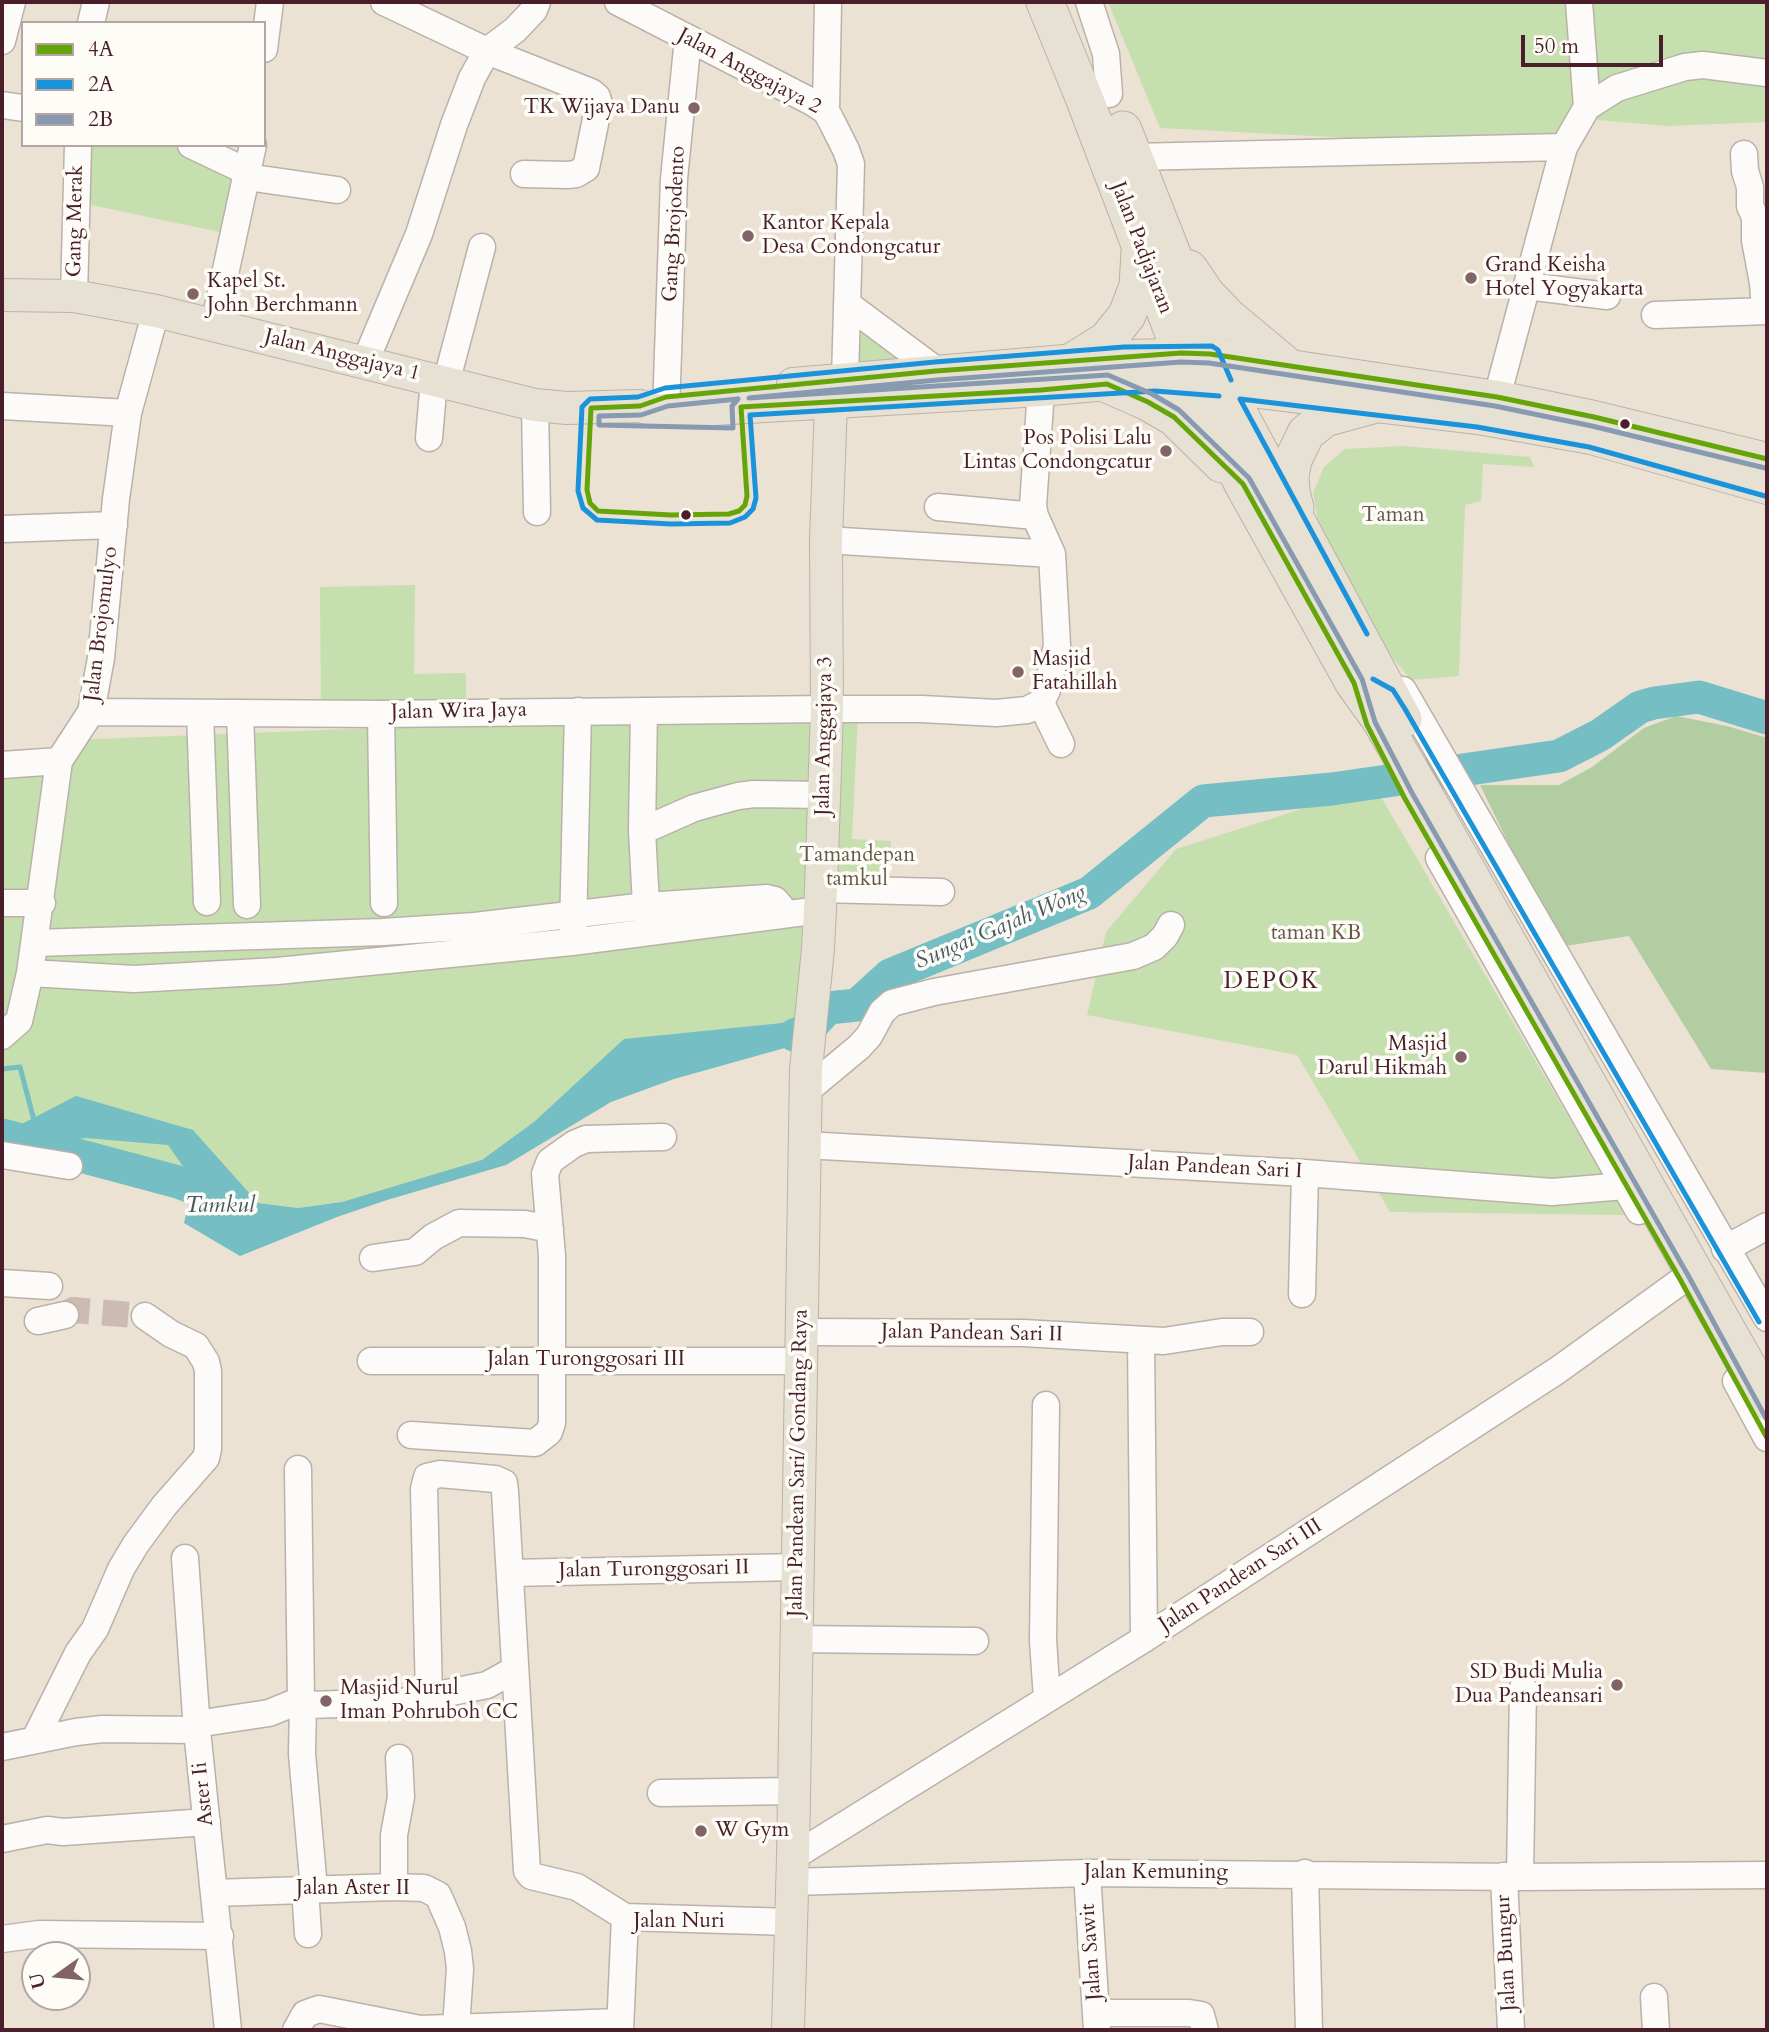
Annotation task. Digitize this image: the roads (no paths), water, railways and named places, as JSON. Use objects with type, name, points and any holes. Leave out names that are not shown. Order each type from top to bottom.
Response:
[{"type":"highway","name":"Jalan Padjajaran","points":[[1045,2],[1097,97],[1134,157],[1150,236]]},
{"type":"highway","name":"Jalan Padjajaran","points":[[1072,2],[1097,97],[1243,484],[1347,643],[1767,1350]]},
{"type":"highway","points":[[1075,360],[1107,340],[1127,315],[1138,286],[1150,236]]},
{"type":"highway","points":[[1150,236],[1246,335],[1288,366]]},
{"type":"highway","name":"Jalan Padjajaran","points":[[1202,370],[1302,532],[1347,643]]},
{"type":"highway","points":[[1107,384],[1174,417],[1243,484]]},
{"type":"highway","points":[[1302,532],[1291,492],[1290,476],[1297,446],[1306,433],[1325,418],[1369,406]]},
{"type":"highway","name":"Jalan Padjajaran","points":[[1432,788],[1767,1401]]},
{"type":"main road","name":"Jalan Anggajaya 1","points":[[2,295],[74,296],[156,311],[535,405],[567,408],[657,405],[838,391],[1041,390],[1154,382],[1202,370]]},
{"type":"main road","name":"Jalan Anggajaya 1","points":[[838,391],[937,371],[1075,360],[1202,370]]},
{"type":"main road","points":[[1202,370],[1288,366],[1497,397],[1767,488]]},
{"type":"main road","points":[[1202,370],[1369,406],[1592,428],[1767,459]]},
{"type":"main road","name":"Jalan Anggajaya 3","points":[[806,1080],[818,949],[827,709],[826,540],[838,391]]},
{"type":"main road","name":"Jalan Pandean Sari/ Gondang Raya","points":[[788,2030],[806,1080]]},
{"type":"street","points":[[2,41],[12,2]]},
{"type":"street","points":[[91,21],[96,2]]},
{"type":"street","points":[[266,33],[270,2]]},
{"type":"street","points":[[384,2],[487,51],[591,92],[598,100],[586,168],[568,175],[524,174]]},
{"type":"street","points":[[365,362],[419,234],[462,102],[487,51],[515,30],[534,10],[537,2]]},
{"type":"street","points":[[826,111],[828,2]]},
{"type":"street","points":[[1027,2],[1054,62],[1097,97],[1106,54],[1089,2]]},
{"type":"street","points":[[1579,2],[1587,107]]},
{"type":"street","name":"Jalan Anggajaya 2","points":[[621,3],[663,14],[688,38],[803,97],[826,111],[841,136],[851,164],[847,304],[838,391]]},
{"type":"street","name":"Gang Brojodento","points":[[657,405],[670,323],[674,179],[688,38]]},
{"type":"street","points":[[1497,397],[1564,147],[1587,107],[1617,88],[1685,67],[1703,65],[1767,73]]},
{"type":"street","points":[[2,105],[21,108]]},
{"type":"street","name":"Gang Merak","points":[[74,296],[78,147]]},
{"type":"street","points":[[195,147],[248,174],[337,190]]},
{"type":"street","points":[[214,325],[253,147]]},
{"type":"street","points":[[1134,157],[1564,147]]},
{"type":"street","points":[[1655,315],[1766,312],[1755,240],[1755,217],[1750,206],[1750,187],[1744,154]]},
{"type":"street","points":[[429,438],[440,382],[482,247]]},
{"type":"street","points":[[1527,286],[1608,296]]},
{"type":"street","points":[[847,304],[937,371]]},
{"type":"street","name":"Jalan Brojomulyo","points":[[7,1025],[30,972],[42,903],[59,761],[91,712],[101,658],[128,413],[156,311]]},
{"type":"street","points":[[1041,390],[1033,506],[1052,554],[1057,645],[1047,690],[1041,703],[1060,744]]},
{"type":"street","points":[[535,405],[537,512]]},
{"type":"street","points":[[2,406],[128,413]]},
{"type":"street","points":[[937,507],[1035,516]]},
{"type":"street","points":[[2,529],[114,525]]},
{"type":"street","points":[[826,540],[1052,554]]},
{"type":"street","name":"Jalan Wira Jaya","points":[[91,712],[381,714],[922,709],[996,713],[1027,710],[1041,703]]},
{"type":"street","points":[[572,942],[578,711]]},
{"type":"street","points":[[644,711],[642,831],[646,919]]},
{"type":"street","points":[[200,713],[207,902]]},
{"type":"street","points":[[240,713],[247,905]]},
{"type":"street","points":[[381,714],[384,902]]},
{"type":"street","points":[[2,765],[59,761]]},
{"type":"street","points":[[1432,788],[1625,1186],[1681,1281],[1767,1438]]},
{"type":"street","points":[[1432,788],[1726,1249],[1767,1318]]},
{"type":"street","points":[[642,831],[694,808],[738,796],[824,795]]},
{"type":"street","points":[[30,972],[134,979],[226,975],[383,960],[573,915],[646,919],[782,915],[820,900],[940,892]]},
{"type":"street","points":[[2,903],[42,903]]},
{"type":"street","points":[[35,943],[383,932],[572,942],[646,919]]},
{"type":"street","points":[[806,1080],[859,1047],[869,1036],[882,1012],[892,1003],[934,992],[1133,956],[1154,947],[1171,925]]},
{"type":"street","points":[[383,932],[383,960]]},
{"type":"street","points":[[222,937],[226,975]]},
{"type":"street","points":[[411,1435],[535,1443],[549,1432],[552,1423],[552,1256],[545,1174],[550,1161],[586,1139],[663,1137]]},
{"type":"street","name":"Jalan Pandean Sari I","points":[[805,1145],[1305,1173],[1552,1192],[1625,1186]]},
{"type":"street","points":[[2,1155],[69,1166]]},
{"type":"street","points":[[1302,1294],[1305,1173]]},
{"type":"street","points":[[373,1258],[415,1252],[433,1237],[459,1223],[525,1224],[550,1229]]},
{"type":"street","points":[[1726,1249],[1767,1226]]},
{"type":"street","name":"Jalan Pandean Sari III","points":[[792,1869],[1046,1699],[1144,1639],[1558,1370],[1681,1281]]},
{"type":"street","points":[[2,1283],[49,1286]]},
{"type":"street","points":[[38,1321],[65,1315]]},
{"type":"street","points":[[35,1740],[78,1653],[95,1629],[121,1569],[136,1544],[164,1506],[206,1458],[208,1371],[205,1362],[196,1346],[171,1334],[145,1316]]},
{"type":"street","name":"Jalan Pandean Sari II","points":[[801,1346],[1023,1333],[1164,1341],[1222,1332],[1250,1332]]},
{"type":"street","points":[[1141,1340],[1144,1639]]},
{"type":"street","name":"Jalan Turonggosari III","points":[[371,1361],[552,1360],[801,1346]]},
{"type":"street","points":[[1045,1405],[1043,1640],[1046,1699]]},
{"type":"street","points":[[298,1469],[302,1754],[309,1889],[308,1934]]},
{"type":"street","points":[[429,1696],[424,1489],[427,1477],[440,1474],[495,1479],[504,1483],[527,1871],[531,1876],[577,1887],[625,1917]]},
{"type":"street","name":"Aster Ii","points":[[185,1558],[197,1727],[228,2030]]},
{"type":"street","name":"Jalan Turonggosari II","points":[[510,1573],[798,1567]]},
{"type":"street","points":[[796,1639],[975,1641]]},
{"type":"street","points":[[2,1746],[102,1729],[197,1727],[269,1713],[302,1702],[402,1702],[487,1685],[514,1670]]},
{"type":"street","points":[[1512,1876],[1523,1688]]},
{"type":"street","points":[[394,1887],[394,1835],[401,1797],[399,1758]]},
{"type":"street","points":[[661,1793],[794,1791]]},
{"type":"street","points":[[2,1839],[47,1830],[63,1832],[207,1822]]},
{"type":"street","name":"Jalan Kemuning","points":[[792,1869],[1512,1876],[1767,1875]]},
{"type":"street","name":"Jalan Sawit","points":[[1087,1873],[1097,2022]]},
{"type":"street","points":[[1305,1873],[1309,2030]]},
{"type":"street","name":"Jalan Bungur","points":[[1511,2030],[1512,1876]]},
{"type":"street","name":"Jalan Aster II","points":[[214,1893],[394,1887],[424,1888],[439,1895],[458,1951],[460,1969],[456,2028]]},
{"type":"street","name":"Jalan Nuri","points":[[620,2026],[625,1917],[791,1922]]},
{"type":"street","points":[[2,1939],[39,1934],[220,1936]]},
{"type":"street","points":[[1654,1997],[1656,2030]]},
{"type":"street","points":[[296,2030],[306,2014],[319,2009],[420,2030],[620,2026]]},
{"type":"street","points":[[1097,2022],[1189,2013],[1201,2015],[1205,2030]]},
{"type":"water","name":"Tamkul","points":[[832,1018],[824,1037],[674,1079],[611,1102],[506,1165],[337,1217],[240,1256],[184,1223],[194,1182],[168,1145],[86,1138],[2,1150],[2,1130],[8,1131],[76,1096],[193,1130],[258,1203],[298,1208],[342,1202],[482,1160],[534,1122],[624,1039]]},
{"type":"waterway","name":"Sungai Gajah Wong","points":[[794,1035],[808,1030],[828,1008],[857,1005],[890,975],[1089,893],[1203,801],[1332,789],[1559,756],[1600,735],[1640,707],[1654,703],[1699,697],[1767,718]]},
{"type":"waterway","points":[[2,1069],[20,1067],[35,1124]]},
{"type":"waterway","points":[[2,1135],[178,1182],[234,1204]]},
{"type":"tunnel","points":[[65,1315],[73,1310],[145,1316]]},
{"type":"place","name":"TK Wijaya Danu","points":[[694,108]]},
{"type":"place","name":"Kantor Kepala Desa Condongcatur","points":[[748,236]]},
{"type":"place","name":"Grand Keisha Hotel Yogyakarta","points":[[1471,278]]},
{"type":"place","name":"Kapel St. John Berchmann","points":[[193,294]]},
{"type":"place","name":"Pos Polisi Lalu Lintas Condongcatur","points":[[1166,451]]},
{"type":"place","name":"Masjid Fatahillah","points":[[1018,672]]},
{"type":"place","name":"Masjid Darul Hikmah","points":[[1461,1057]]},
{"type":"place","name":"SD Budi Mulia Dua Pandeansari","points":[[1617,1685]]},
{"type":"place","name":"Masjid Nurul Iman Pohruboh CC","points":[[326,1701]]},
{"type":"place","name":"W Gym","points":[[701,1831]]},
{"type":"district","name":"DEPOK","points":[[1272,982]]},
{"type":"park label","name":"Taman","points":[[1393,516]]},
{"type":"park label","name":"Tamandepan tamkul","points":[[857,868]]},
{"type":"park label","name":"taman KB","points":[[1316,934]]}]
